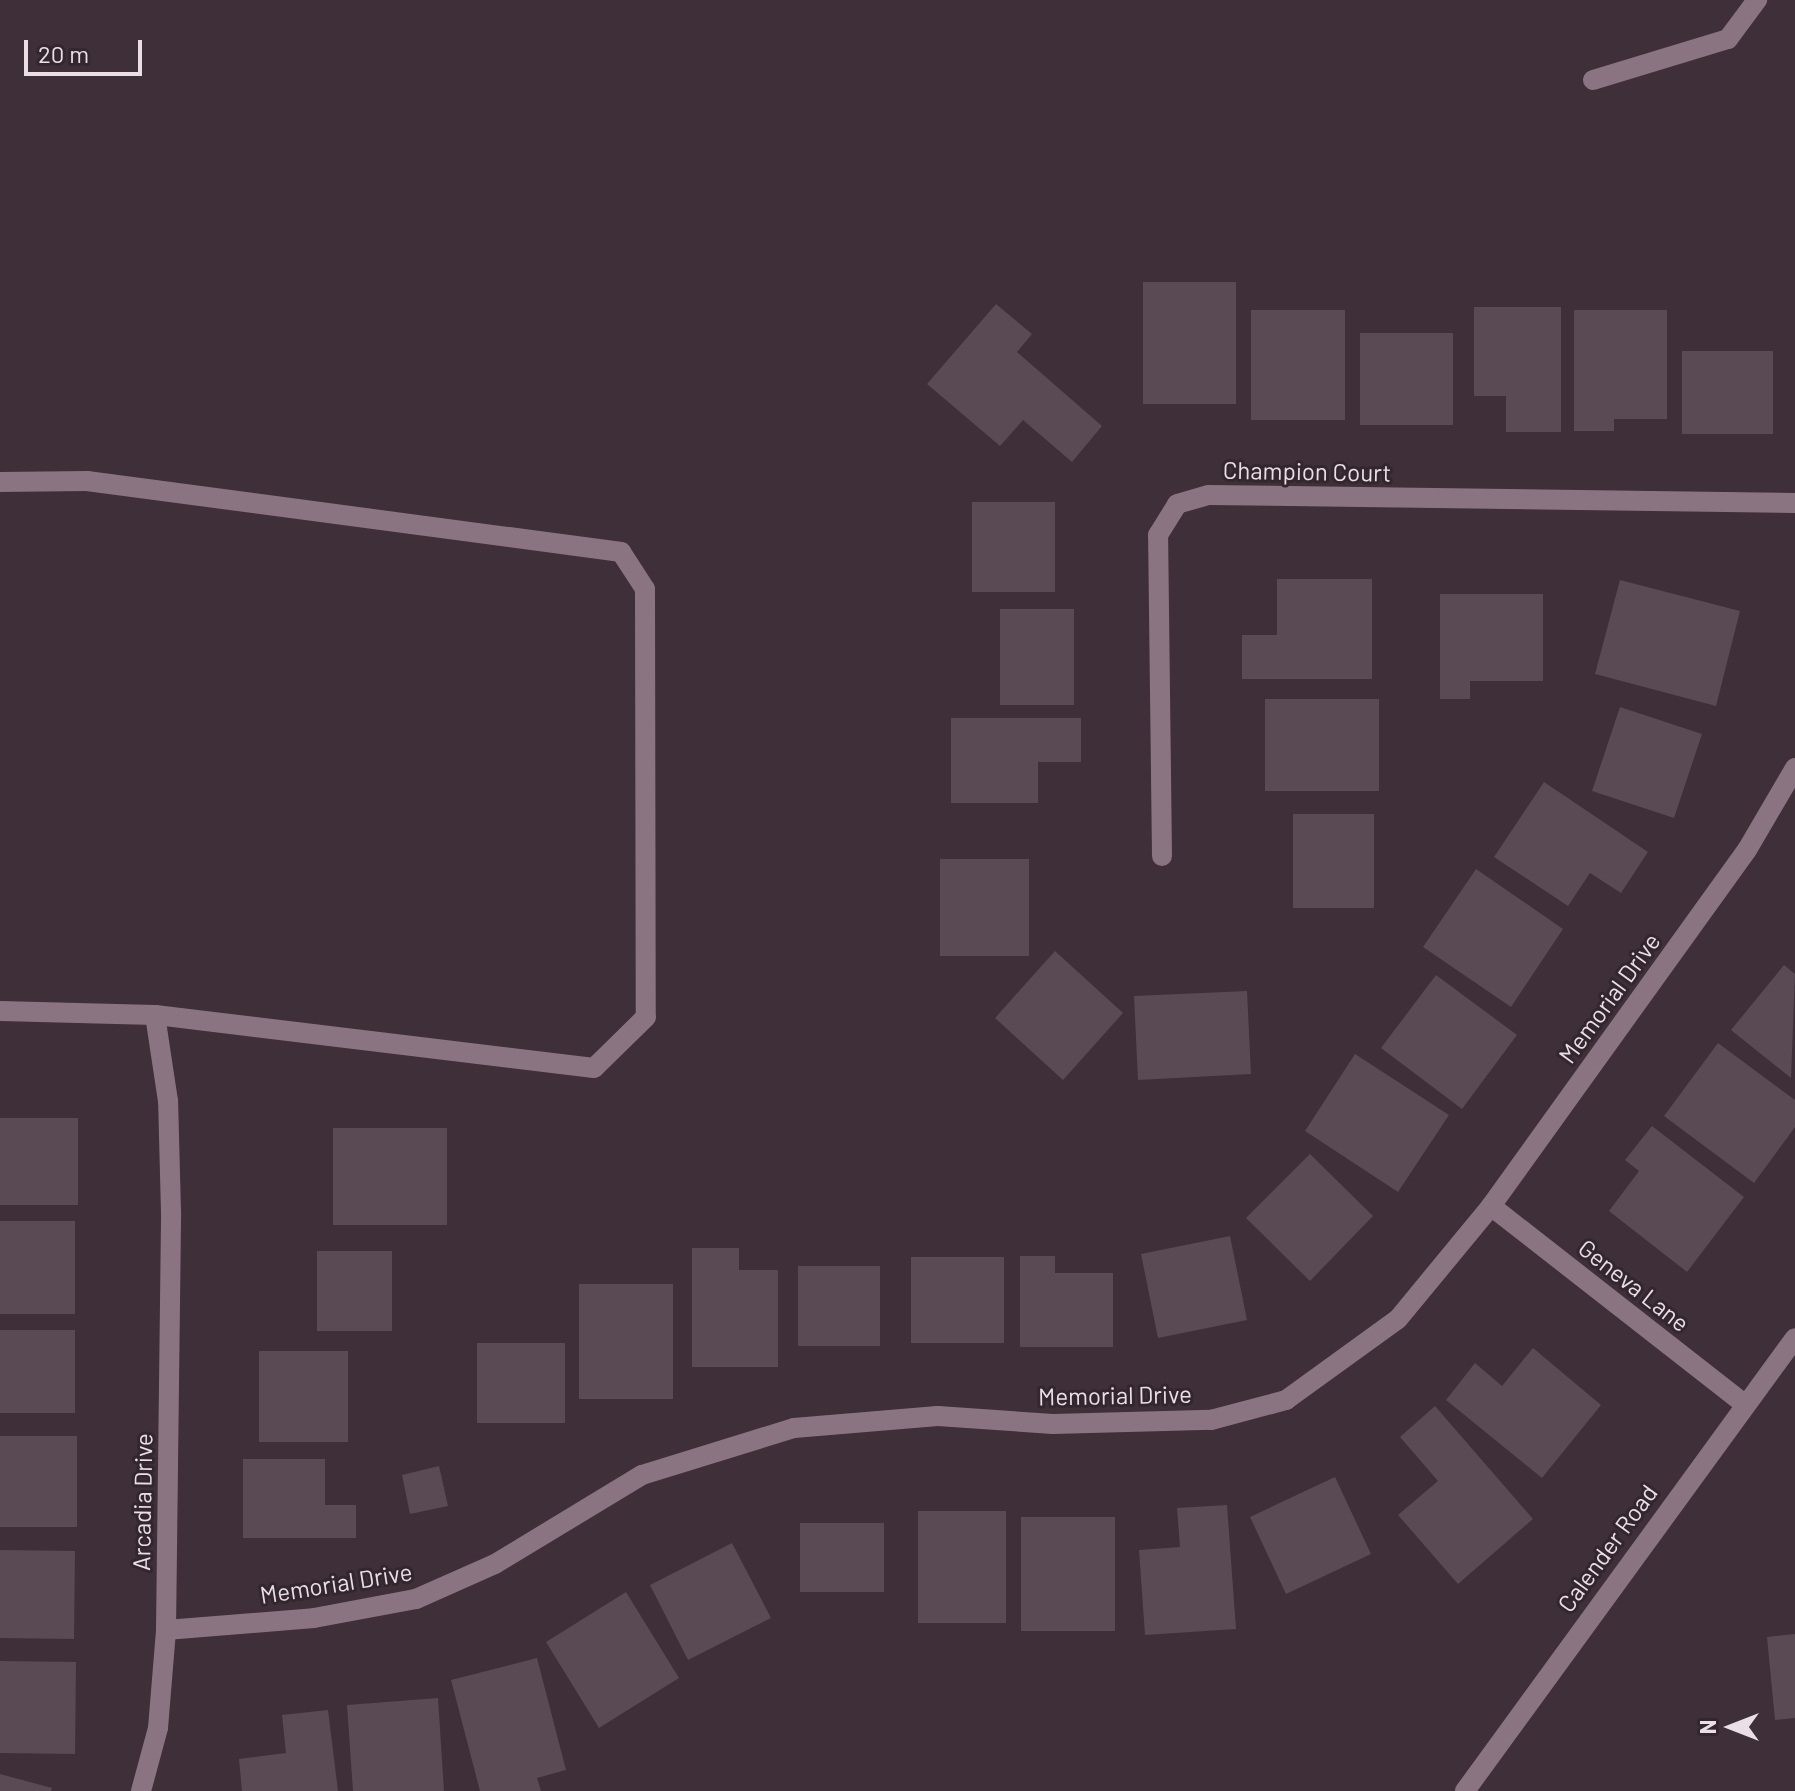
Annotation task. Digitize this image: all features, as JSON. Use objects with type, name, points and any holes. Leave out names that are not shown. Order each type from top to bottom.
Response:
[{"type":"street","points":[[1593,80],[1728,39],[1757,0]]},
{"type":"street","points":[[0,482],[87,481],[621,552],[645,589],[646,1017],[594,1068],[155,1015],[0,1011]]},
{"type":"street","name":"Champion Court","points":[[1162,856],[1158,535],[1177,504],[1209,495],[1795,503]]},
{"type":"street","name":"Memorial Drive","points":[[166,1630],[314,1618],[416,1599],[495,1564],[642,1475],[794,1428],[938,1416],[1053,1424],[1211,1420],[1286,1400],[1398,1319],[1491,1206],[1747,850],[1795,768]]},
{"type":"street","name":"Arcadia Drive","points":[[141,1791],[158,1728],[166,1630],[171,1212],[168,1101],[155,1015]]},
{"type":"street","name":"Geneva Lane","points":[[1491,1206],[1746,1405]]},
{"type":"street","name":"Calender Road","points":[[1465,1791],[1795,1338]]},
{"type":"building","points":[[1143,282],[1236,282],[1236,404],[1143,404]]},
{"type":"building","points":[[996,304],[1032,334],[1017,352],[1102,426],[1072,462],[1023,420],[1000,446],[927,384]]},
{"type":"building","points":[[1474,307],[1561,307],[1561,432],[1506,432],[1506,396],[1474,396]]},
{"type":"building","points":[[1251,310],[1345,310],[1345,420],[1251,420]]},
{"type":"building","points":[[1574,310],[1667,310],[1667,419],[1614,419],[1614,431],[1574,431]]},
{"type":"building","points":[[1360,333],[1453,333],[1453,425],[1360,425]]},
{"type":"building","points":[[1682,351],[1773,351],[1773,434],[1682,434]]},
{"type":"building","points":[[972,502],[1055,502],[1055,592],[972,592]]},
{"type":"building","points":[[1277,579],[1372,579],[1372,679],[1242,679],[1242,635],[1277,635]]},
{"type":"building","points":[[1620,580],[1740,611],[1716,706],[1595,674]]},
{"type":"building","points":[[1440,594],[1543,594],[1543,681],[1470,681],[1470,699],[1440,699]]},
{"type":"building","points":[[1000,609],[1074,609],[1074,705],[1000,705]]},
{"type":"building","points":[[1265,699],[1379,699],[1379,791],[1265,791]]},
{"type":"building","points":[[1620,707],[1702,734],[1674,818],[1592,791]]},
{"type":"building","points":[[951,718],[1081,718],[1081,762],[1038,762],[1038,803],[951,803]]},
{"type":"building","points":[[1544,782],[1648,852],[1621,893],[1590,873],[1568,906],[1494,857]]},
{"type":"building","points":[[1293,814],[1374,814],[1374,908],[1293,908]]},
{"type":"building","points":[[940,859],[1029,859],[1029,956],[940,956]]},
{"type":"building","points":[[1476,869],[1563,929],[1511,1007],[1423,947]]},
{"type":"building","points":[[1055,951],[1123,1013],[1063,1080],[995,1018]]},
{"type":"building","points":[[1784,965],[1795,974],[1791,1078],[1731,1030]]},
{"type":"building","points":[[1436,975],[1517,1035],[1462,1109],[1381,1048]]},
{"type":"building","points":[[1247,991],[1251,1074],[1138,1080],[1134,996]]},
{"type":"building","points":[[1718,1043],[1795,1100],[1795,1127],[1754,1183],[1664,1116]]},
{"type":"building","points":[[1355,1054],[1449,1115],[1398,1192],[1305,1131]]},
{"type":"building","points":[[0,1118],[78,1118],[78,1205],[0,1205]]},
{"type":"building","points":[[1652,1126],[1744,1197],[1687,1272],[1609,1211],[1639,1171],[1625,1160]]},
{"type":"building","points":[[333,1128],[447,1128],[447,1225],[333,1225]]},
{"type":"building","points":[[1310,1154],[1373,1216],[1310,1281],[1246,1218]]},
{"type":"building","points":[[0,1221],[75,1221],[75,1314],[0,1314]]},
{"type":"building","points":[[1230,1236],[1247,1320],[1158,1338],[1141,1254]]},
{"type":"building","points":[[692,1248],[739,1248],[739,1270],[778,1270],[778,1367],[692,1367]]},
{"type":"building","points":[[317,1251],[392,1251],[392,1331],[317,1331]]},
{"type":"building","points":[[1020,1256],[1055,1256],[1055,1273],[1113,1273],[1113,1347],[1020,1347]]},
{"type":"building","points":[[911,1257],[1004,1257],[1004,1343],[911,1343]]},
{"type":"building","points":[[798,1266],[880,1266],[880,1346],[798,1346]]},
{"type":"building","points":[[579,1284],[673,1284],[673,1399],[579,1399]]},
{"type":"building","points":[[0,1330],[75,1330],[75,1413],[0,1413]]},
{"type":"building","points":[[477,1343],[565,1343],[565,1423],[477,1423]]},
{"type":"building","points":[[1533,1348],[1601,1405],[1542,1478],[1446,1400],[1475,1363],[1502,1386]]},
{"type":"building","points":[[259,1351],[348,1351],[348,1442],[259,1442]]},
{"type":"building","points":[[1435,1406],[1533,1519],[1458,1584],[1398,1515],[1438,1481],[1400,1437]]},
{"type":"building","points":[[0,1436],[77,1436],[77,1527],[0,1527]]},
{"type":"building","points":[[243,1459],[325,1459],[325,1505],[356,1505],[356,1538],[243,1538]]},
{"type":"building","points":[[439,1466],[448,1506],[410,1514],[402,1475]]},
{"type":"building","points":[[1335,1477],[1371,1554],[1286,1594],[1250,1517]]},
{"type":"building","points":[[1227,1505],[1236,1629],[1145,1635],[1139,1550],[1180,1547],[1177,1508]]},
{"type":"building","points":[[918,1511],[1006,1511],[1006,1623],[918,1623]]},
{"type":"building","points":[[1021,1517],[1115,1517],[1115,1631],[1021,1631]]},
{"type":"building","points":[[800,1523],[884,1523],[884,1592],[800,1592]]},
{"type":"building","points":[[732,1543],[771,1618],[688,1660],[650,1585]]},
{"type":"building","points":[[0,1550],[75,1551],[74,1639],[0,1638]]},
{"type":"building","points":[[626,1592],[679,1678],[599,1728],[546,1642]]},
{"type":"building","points":[[1795,1634],[1795,1718],[1775,1720],[1767,1637]]},
{"type":"building","points":[[537,1658],[566,1770],[537,1778],[541,1791],[480,1791],[451,1680]]},
{"type":"building","points":[[0,1661],[76,1662],[75,1754],[0,1753]]},
{"type":"building","points":[[438,1698],[444,1791],[353,1791],[347,1705]]},
{"type":"building","points":[[328,1710],[338,1791],[242,1791],[239,1759],[286,1753],[282,1715]]},
{"type":"building","points":[[0,1774],[52,1788],[51,1791],[0,1791]]}]
